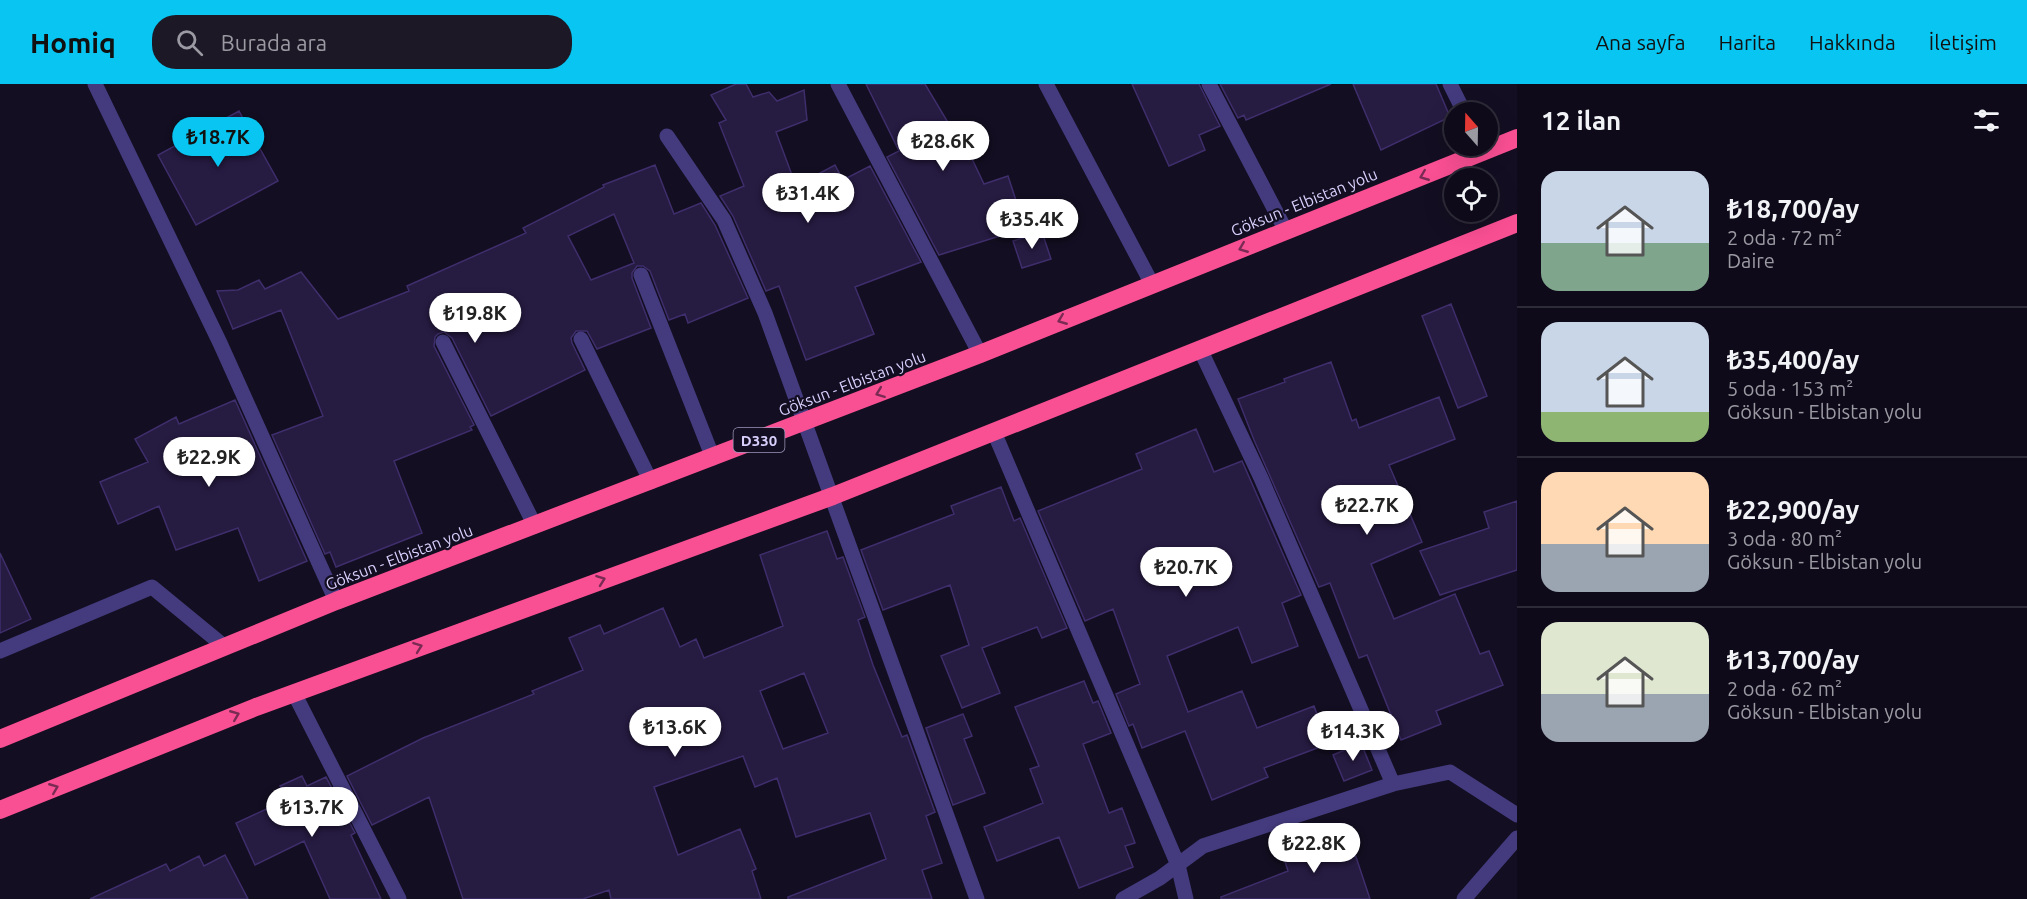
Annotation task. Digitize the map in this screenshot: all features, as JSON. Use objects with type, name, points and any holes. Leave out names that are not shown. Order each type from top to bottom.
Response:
[{"type":"highway","name":"Göksun - Elbistan yolu","points":[[1498,143],[1517,138]]},
{"type":"highway","name":"Göksun - Elbistan yolu","points":[[0,739],[336,602],[980,354],[1286,231],[1463,156]]},
{"type":"highway","points":[[0,810],[294,693],[833,496],[1517,223]]},
{"type":"street","points":[[95,84],[220,343],[336,602]]},
{"type":"street","points":[[838,84],[980,354]]},
{"type":"street","points":[[1046,84],[1152,284]]},
{"type":"street","points":[[1209,84],[1286,231]]},
{"type":"street","points":[[1450,84],[1459,102]]},
{"type":"street","points":[[667,136],[724,220],[765,313],[977,899]]},
{"type":"street","points":[[641,275],[713,458]]},
{"type":"street","points":[[581,339],[651,482]]},
{"type":"street","points":[[443,342],[534,526]]},
{"type":"street","points":[[1200,349],[1261,478],[1393,784]]},
{"type":"street","points":[[994,432],[1178,865],[1186,899]]},
{"type":"street","points":[[0,651],[152,587],[225,647]]},
{"type":"street","points":[[294,693],[399,899]]},
{"type":"street","points":[[1123,899],[1178,865],[1203,846],[1393,784],[1450,772],[1517,815]]},
{"type":"street","points":[[1464,899],[1517,838]]},
{"type":"building","points":[[736,84],[746,84],[753,97],[769,92],[777,101],[804,90],[807,120],[776,132],[796,186],[835,165],[843,180],[870,166],[921,262],[855,287],[874,334],[806,360],[779,286],[766,291],[733,216],[720,196],[744,186],[719,123],[726,120],[711,95]]},
{"type":"building","points":[[866,84],[925,84],[950,126],[955,123],[984,184],[1008,176],[1025,228],[939,255],[887,157],[899,151]]},
{"type":"building","points":[[1132,84],[1199,84],[1220,126],[1199,135],[1205,150],[1169,166]]},
{"type":"building","points":[[1220,84],[1331,84],[1246,120],[1244,115],[1238,118]]},
{"type":"building","points":[[1353,84],[1436,84],[1444,103],[1444,120],[1381,150]]},
{"type":"building","points":[[239,111],[278,181],[196,225],[158,155]]},
{"type":"building","points":[[655,165],[674,214],[701,203],[715,225],[748,298],[688,323],[685,314],[669,320],[650,271],[643,266],[637,266],[632,273],[632,278],[651,328],[597,349],[587,331],[576,331],[571,338],[572,343],[585,370],[491,416],[452,338],[444,332],[438,334],[435,337],[434,346],[474,425],[470,427],[472,430],[394,461],[422,533],[336,567],[330,552],[325,554],[272,435],[323,416],[281,310],[233,329],[217,291],[238,290],[259,280],[265,289],[301,272],[338,319],[409,291],[407,286],[526,233],[523,228],[604,187],[603,185]],"holes":[[[614,214],[634,263],[591,280],[568,236]]]},
{"type":"building","points":[[1042,232],[1051,259],[1022,268],[1013,241]]},
{"type":"building","points":[[1451,304],[1487,396],[1458,408],[1422,316]]},
{"type":"building","points":[[1331,362],[1352,421],[1356,419],[1359,428],[1439,397],[1455,439],[1389,465],[1422,542],[1371,564],[1394,619],[1455,594],[1480,654],[1489,651],[1503,685],[1436,711],[1441,724],[1401,740],[1367,655],[1359,658],[1330,583],[1319,587],[1238,399]]},
{"type":"building","points":[[235,400],[307,561],[259,581],[238,528],[176,550],[159,506],[118,524],[100,482],[148,462],[135,439],[176,417],[179,424]]},
{"type":"building","points":[[1196,429],[1214,472],[1242,461],[1301,595],[1282,603],[1298,646],[1252,663],[1238,627],[1167,656],[1188,712],[1242,691],[1257,728],[1314,706],[1328,744],[1264,768],[1268,777],[1212,800],[1185,731],[1142,748],[1133,724],[1129,726],[1116,694],[1140,684],[1113,609],[1085,621],[1038,511],[1142,469],[1136,454]]},
{"type":"building","points":[[1001,487],[1014,521],[1020,518],[1067,628],[1042,638],[1037,627],[982,648],[1000,693],[962,708],[941,656],[969,645],[950,585],[883,610],[861,550],[954,514],[951,506]]},
{"type":"building","points":[[1517,501],[1517,570],[1440,595],[1420,551],[1489,528],[1484,512]]},
{"type":"building","points":[[827,531],[837,559],[843,557],[865,617],[858,620],[873,665],[902,737],[907,735],[935,812],[926,816],[942,863],[922,870],[932,899],[788,899],[788,897],[886,859],[870,813],[796,837],[777,778],[755,787],[743,756],[654,787],[678,855],[740,829],[756,869],[752,871],[761,899],[611,899],[609,890],[583,899],[463,899],[429,797],[372,825],[347,776],[423,738],[534,694],[532,691],[583,670],[569,638],[600,625],[604,634],[663,608],[680,647],[696,639],[704,658],[783,626],[760,555]],"holes":[[[804,673],[828,733],[783,749],[760,691]]]},
{"type":"building","points":[[0,553],[31,619],[0,633]]},
{"type":"building","points":[[1084,681],[1093,703],[1098,701],[1111,733],[1083,744],[1109,813],[1122,808],[1135,843],[1125,846],[1133,867],[1079,888],[1059,837],[997,861],[984,827],[1043,803],[1030,769],[1039,766],[1015,707]]},
{"type":"building","points":[[963,714],[972,736],[964,739],[985,793],[953,805],[926,728]]},
{"type":"building","points":[[1361,743],[1372,770],[1344,781],[1333,755]]},
{"type":"building","points":[[302,776],[307,786],[326,777],[355,833],[351,835],[381,899],[330,899],[304,841],[255,865],[236,823],[286,800],[280,786]]},
{"type":"building","points":[[1347,830],[1370,899],[1221,899],[1221,897],[1288,871],[1282,852]]},
{"type":"building","points":[[225,855],[248,899],[90,899],[166,864],[170,871],[199,856],[204,866]]}]
